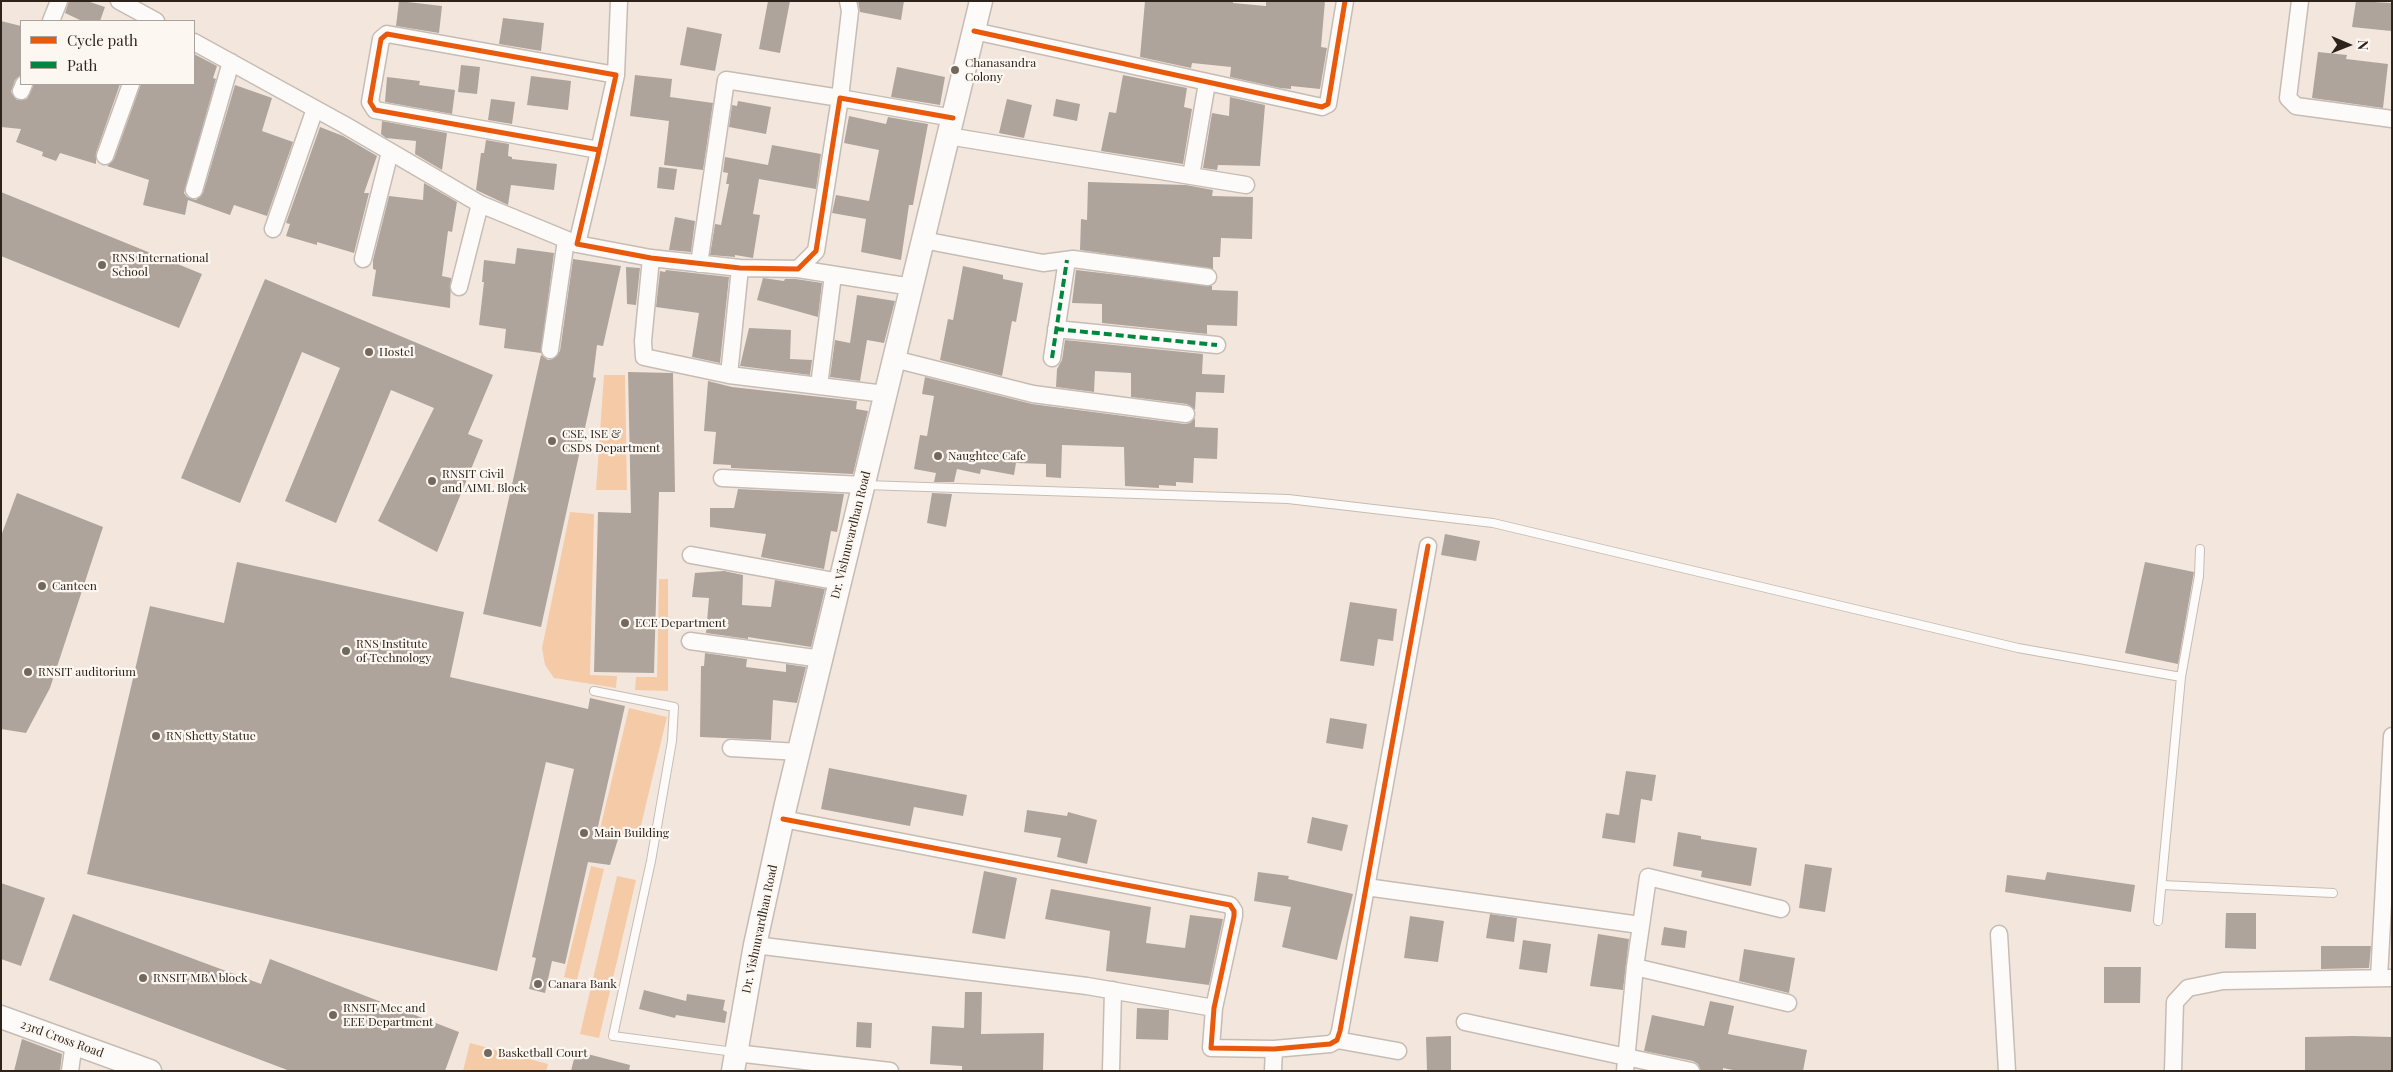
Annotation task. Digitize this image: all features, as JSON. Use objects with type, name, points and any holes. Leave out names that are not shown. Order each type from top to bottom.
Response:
[{"type":"main road","name":"Dr. Vishnuvardhan Road","points":[[735,1062],[755,945],[783,819],[981,1]]},
{"type":"main road","name":"23rd Cross Road","points":[[1,1017],[150,1071]]},
{"type":"street","points":[[51,20],[59,1]]},
{"type":"street","points":[[119,1],[152,20]]},
{"type":"street","points":[[550,350],[572,242],[599,150],[616,75],[618,1]]},
{"type":"street","points":[[798,269],[816,251],[840,98],[850,11],[848,1]]},
{"type":"street","points":[[974,31],[1207,83],[1325,106],[1332,83],[1344,1]]},
{"type":"street","points":[[2300,1],[2288,98],[2296,106],[2392,119]]},
{"type":"street","points":[[599,150],[375,110],[370,102],[381,38],[387,34],[616,75]]},
{"type":"street","points":[[195,43],[480,204],[572,242],[651,258],[740,268],[798,269],[912,286]]},
{"type":"street","points":[[194,190],[231,62]]},
{"type":"street","points":[[699,264],[726,80],[840,98],[950,127],[1191,176],[1246,185]]},
{"type":"street","points":[[1191,176],[1207,83]]},
{"type":"street","points":[[105,156],[130,85]]},
{"type":"street","points":[[273,229],[315,109]]},
{"type":"street","points":[[363,259],[390,152]]},
{"type":"street","points":[[459,287],[480,204]]},
{"type":"street","points":[[923,240],[1042,263],[1067,260],[1208,277]]},
{"type":"street","points":[[651,258],[643,341],[644,357],[729,375],[885,394]]},
{"type":"street","points":[[1052,358],[1067,260]]},
{"type":"street","points":[[729,375],[740,268]]},
{"type":"street","points":[[818,386],[833,275]]},
{"type":"street","points":[[1056,329],[1217,345]]},
{"type":"street","points":[[894,359],[1033,394],[1186,414]]},
{"type":"street","points":[[722,478],[864,485]]},
{"type":"street","points":[[783,819],[1230,905],[1234,911],[1234,916],[1214,1008],[1211,1048],[1274,1049],[1330,1044],[1337,1040],[1340,1032],[1428,546]]},
{"type":"street","points":[[691,555],[840,582]]},
{"type":"street","points":[[690,642],[822,659]]},
{"type":"street","points":[[2174,1071],[2175,1002],[2188,988],[2224,981],[2386,978],[2392,736]]},
{"type":"street","points":[[731,748],[799,752]]},
{"type":"street","points":[[1626,1064],[1635,966],[1648,877],[1781,909]]},
{"type":"street","points":[[1366,887],[1640,925]]},
{"type":"street","points":[[1999,934],[2007,1071]]},
{"type":"street","points":[[755,945],[1113,990],[1214,1008]]},
{"type":"street","points":[[1635,966],[1788,1003]]},
{"type":"street","points":[[1111,1071],[1113,990]]},
{"type":"street","points":[[1466,1022],[1626,1064],[1691,1071]]},
{"type":"street","points":[[1337,1040],[1398,1051]]},
{"type":"street","points":[[70,1071],[74,1043]]},
{"type":"street","points":[[1273,1071],[1274,1049]]},
{"type":"street","points":[[735,1062],[890,1071]]},
{"type":"lane","points":[[864,485],[1288,499],[1493,523],[2018,648],[2182,677]]},
{"type":"lane","points":[[2158,921],[2182,677],[2199,576],[2200,549]]},
{"type":"lane","points":[[594,691],[674,707],[672,741],[651,861],[613,1036],[735,1062]]},
{"type":"lane","points":[[2162,885],[2333,893]]},
{"type":"shaded area","points":[[604,375],[625,375],[627,490],[596,490]]},
{"type":"shaded area","points":[[570,512],[594,514],[590,675],[617,676],[616,688],[554,678],[545,665],[542,648]]},
{"type":"shaded area","points":[[659,579],[668,579],[668,691],[635,690],[636,677],[657,677]]},
{"type":"shaded area","points":[[629,708],[667,717],[638,838],[600,829]]},
{"type":"shaded area","points":[[591,866],[604,869],[577,980],[564,977]]},
{"type":"shaded area","points":[[617,876],[636,880],[599,1038],[580,1034]]},
{"type":"shaded area","name":"Basketball Court","points":[[470,1043],[548,1064],[546,1071],[463,1071]]},
{"type":"building","points":[[69,1],[87,1],[105,7],[100,20],[80,20],[65,13]]},
{"type":"building","points":[[399,1],[442,6],[439,33],[396,26]]},
{"type":"building","points":[[768,1],[790,1],[780,53],[759,49]]},
{"type":"building","points":[[858,1],[904,1],[901,20],[860,12]]},
{"type":"building","points":[[1145,1],[1233,1],[1233,3],[1266,6],[1266,1],[1325,1],[1321,47],[1327,48],[1320,89],[1291,86],[1291,89],[1280,88],[1230,77],[1231,67],[1192,63],[1191,68],[1140,57]]},
{"type":"building","points":[[2356,1],[2392,3],[2391,31],[2352,27]]},
{"type":"building","points":[[503,18],[544,23],[541,51],[499,44]]},
{"type":"building","points":[[1,21],[20,26],[20,76],[15,80],[11,92],[17,100],[27,99],[34,85],[120,85],[96,153],[96,164],[60,153],[56,161],[42,156],[43,152],[16,142],[21,129],[1,127]]},
{"type":"building","points":[[687,27],[722,34],[715,71],[680,65]]},
{"type":"building","points":[[2318,52],[2347,55],[2346,59],[2388,64],[2383,108],[2312,98]]},
{"type":"building","points":[[195,55],[217,66],[213,78],[216,79],[184,193],[187,197],[196,200],[203,193],[235,85],[272,98],[262,131],[293,142],[267,216],[234,205],[230,215],[188,200],[185,215],[143,205],[149,180],[107,166],[114,159],[141,85],[195,85]]},
{"type":"building","points":[[461,65],[480,67],[477,94],[458,92]]},
{"type":"building","points":[[897,67],[945,77],[940,105],[891,97]]},
{"type":"building","points":[[635,75],[672,79],[670,97],[713,103],[703,170],[664,165],[669,121],[630,116]]},
{"type":"building","points":[[1123,75],[1187,88],[1184,107],[1192,109],[1183,164],[1101,151],[1109,112],[1116,113]]},
{"type":"building","points":[[531,76],[571,81],[568,110],[527,105]]},
{"type":"building","points":[[387,77],[420,81],[419,85],[455,90],[452,114],[385,102]]},
{"type":"building","points":[[1230,97],[1265,105],[1260,166],[1218,165],[1217,170],[1203,168],[1212,113],[1229,116]]},
{"type":"building","points":[[491,99],[515,102],[512,124],[488,120]]},
{"type":"building","points":[[1007,99],[1032,105],[1024,138],[999,133]]},
{"type":"building","points":[[1056,99],[1080,104],[1077,121],[1053,116]]},
{"type":"building","points":[[738,101],[771,107],[766,134],[729,127],[732,105],[737,106]]},
{"type":"building","points":[[849,116],[886,124],[888,117],[928,124],[913,205],[909,205],[901,260],[861,252],[866,219],[832,213],[836,195],[869,201],[879,150],[844,143]]},
{"type":"building","points":[[382,121],[447,133],[442,170],[415,154],[416,141],[386,138],[381,134]]},
{"type":"building","points":[[320,127],[343,136],[377,156],[364,193],[369,193],[354,253],[317,242],[317,245],[286,236],[290,224],[286,223]]},
{"type":"building","points":[[486,140],[509,144],[508,156],[512,157],[512,159],[557,164],[554,190],[511,185],[508,205],[476,190],[481,153],[484,153]]},
{"type":"building","points":[[772,145],[821,154],[816,189],[759,179],[753,214],[760,215],[753,258],[735,255],[735,257],[710,255],[715,224],[721,225],[729,184],[726,184],[728,173],[723,172],[725,157],[768,165]]},
{"type":"building","points":[[659,167],[677,169],[674,190],[657,188]]},
{"type":"building","points":[[1088,182],[1186,185],[1213,190],[1212,196],[1253,197],[1252,239],[1221,238],[1220,257],[1213,257],[1213,269],[1080,250],[1081,219],[1087,220]]},
{"type":"building","points":[[424,183],[457,202],[452,232],[448,231],[442,276],[451,278],[450,308],[372,296],[376,270],[373,269],[373,260],[389,196],[423,200]]},
{"type":"building","name":"RNS International School","points":[[1,192],[202,274],[179,328],[1,256]]},
{"type":"building","points":[[675,217],[695,221],[691,252],[669,250]]},
{"type":"building","points":[[517,248],[554,253],[541,353],[504,348],[506,329],[479,325],[484,282],[482,282],[484,260],[515,264]]},
{"type":"building","name":"CSE, ISE & CSDS Department","points":[[573,259],[621,266],[603,346],[597,345],[593,377],[596,378],[541,627],[483,614],[541,355],[548,360],[553,359],[560,351]]},
{"type":"building","points":[[963,266],[1003,275],[1003,279],[1023,283],[1016,322],[1012,321],[1002,376],[940,360],[948,319],[953,320]]},
{"type":"building","points":[[626,267],[640,268],[636,305],[627,304]]},
{"type":"building","points":[[666,270],[729,277],[720,363],[692,357],[699,313],[656,307],[660,271],[665,272]]},
{"type":"building","points":[[1076,270],[1212,286],[1212,290],[1238,291],[1237,326],[1207,325],[1207,334],[1102,323],[1102,304],[1072,303]]},
{"type":"building","points":[[763,278],[784,281],[785,279],[796,279],[822,283],[818,317],[757,300]]},
{"type":"building","points":[[265,279],[493,375],[468,434],[483,440],[437,552],[378,521],[434,408],[391,390],[336,523],[285,501],[340,368],[302,352],[240,503],[181,478]]},
{"type":"building","points":[[857,295],[895,301],[884,343],[867,340],[860,381],[830,377],[835,340],[850,343]]},
{"type":"building","points":[[749,328],[791,330],[790,359],[812,360],[810,375],[740,366]]},
{"type":"building","points":[[1065,340],[1203,354],[1202,374],[1225,375],[1224,393],[1196,392],[1195,410],[1187,404],[1131,397],[1131,373],[1095,371],[1094,392],[1056,387],[1057,369],[1062,360]]},
{"type":"building","name":"ECE Department","points":[[628,372],[673,373],[675,492],[659,492],[654,673],[594,672],[598,512],[631,513]]},
{"type":"building","points":[[925,377],[1032,404],[1185,424],[1190,423],[1195,418],[1195,427],[1218,428],[1217,459],[1194,458],[1193,483],[1176,482],[1176,486],[1159,485],[1159,488],[1125,486],[1124,447],[1062,445],[1061,478],[1046,477],[1046,464],[1016,463],[1014,475],[981,469],[980,474],[957,469],[954,482],[934,482],[936,473],[914,469],[920,435],[927,436],[934,396],[922,394]]},
{"type":"building","points":[[708,381],[732,387],[857,401],[856,409],[868,411],[853,474],[731,468],[731,465],[713,464],[716,432],[704,431]]},
{"type":"building","points":[[738,489],[844,494],[837,532],[831,531],[824,569],[761,557],[766,534],[710,527],[710,508],[734,508]]},
{"type":"building","name":"Canteen","points":[[17,493],[103,527],[50,688],[26,733],[1,729],[1,536]]},
{"type":"building","points":[[932,493],[952,494],[946,527],[927,523]]},
{"type":"building","points":[[1445,534],[1480,541],[1476,561],[1441,555]]},
{"type":"building","points":[[237,562],[464,612],[450,677],[588,709],[590,698],[625,706],[597,831],[619,836],[610,865],[588,862],[565,964],[552,961],[545,993],[529,989],[536,958],[532,957],[574,769],[546,762],[497,971],[87,874],[150,606],[224,623]]},
{"type":"building","points":[[2145,562],[2194,572],[2178,664],[2125,653]]},
{"type":"building","points":[[724,571],[743,575],[742,605],[771,607],[775,580],[825,589],[811,647],[748,637],[748,639],[706,633],[709,598],[692,597],[695,573]]},
{"type":"building","points":[[1350,602],[1397,609],[1393,641],[1378,639],[1374,666],[1340,661]]},
{"type":"building","points":[[705,653],[747,659],[746,667],[786,672],[786,664],[806,667],[797,703],[773,700],[771,740],[700,737],[701,666],[704,666]]},
{"type":"building","points":[[1330,718],[1367,724],[1363,749],[1326,743]]},
{"type":"building","points":[[829,768],[967,795],[963,816],[914,807],[910,826],[821,809]]},
{"type":"building","points":[[1626,771],[1656,775],[1652,801],[1641,799],[1635,843],[1602,838],[1606,813],[1619,815]]},
{"type":"building","points":[[1027,810],[1067,816],[1068,812],[1097,820],[1087,864],[1057,857],[1061,838],[1024,832]]},
{"type":"building","points":[[1312,817],[1348,825],[1342,851],[1307,843]]},
{"type":"building","points":[[1678,832],[1701,836],[1701,839],[1757,848],[1751,886],[1701,877],[1702,871],[1673,866]]},
{"type":"building","points":[[1805,864],[1832,868],[1825,912],[1799,908]]},
{"type":"building","points":[[984,871],[1017,878],[1005,939],[972,933]]},
{"type":"building","points":[[1258,872],[1289,876],[1288,879],[1353,894],[1337,960],[1282,947],[1291,907],[1254,901]]},
{"type":"building","points":[[2047,872],[2135,885],[2131,912],[2005,892],[2007,875],[2045,880]]},
{"type":"building","points":[[1,883],[45,898],[21,966],[1,959]]},
{"type":"building","points":[[1051,889],[1151,907],[1146,943],[1185,948],[1190,915],[1223,919],[1209,985],[1106,971],[1110,931],[1045,919]]},
{"type":"building","points":[[2226,913],[2256,913],[2256,949],[2225,948]]},
{"type":"building","points":[[73,914],[261,984],[270,959],[459,1032],[445,1071],[290,1071],[49,980]]},
{"type":"building","points":[[1490,914],[1517,918],[1514,942],[1486,938]]},
{"type":"building","points":[[1410,916],[1444,921],[1438,962],[1404,958]]},
{"type":"building","points":[[1664,927],[1687,931],[1685,948],[1661,945]]},
{"type":"building","points":[[1598,934],[1629,939],[1623,990],[1590,986]]},
{"type":"building","points":[[1523,940],[1551,944],[1547,973],[1519,969]]},
{"type":"building","points":[[2321,946],[2371,946],[2369,968],[2321,969]]},
{"type":"building","points":[[1744,949],[1795,958],[1789,993],[1739,981]]},
{"type":"building","points":[[2104,967],[2141,967],[2140,1003],[2104,1003]]},
{"type":"building","points":[[644,990],[686,1001],[687,994],[725,1000],[723,1010],[727,1012],[725,1023],[676,1015],[675,1018],[639,1009]]},
{"type":"building","points":[[965,992],[982,992],[981,1034],[1044,1033],[1043,1071],[962,1071],[962,1066],[930,1064],[932,1026],[964,1028]]},
{"type":"building","points":[[1710,1001],[1734,1006],[1728,1034],[1807,1050],[1803,1071],[1738,1071],[1723,1068],[1723,1071],[1701,1071],[1698,1064],[1693,1061],[1644,1051],[1652,1015],[1704,1026]]},
{"type":"building","points":[[1137,1008],[1169,1010],[1168,1040],[1136,1039]]},
{"type":"building","points":[[857,1022],[872,1023],[871,1048],[856,1047]]},
{"type":"building","points":[[1451,1036],[1451,1071],[1427,1071],[1426,1037]]},
{"type":"building","points":[[2305,1037],[2392,1037],[2392,1071],[2305,1071]]},
{"type":"building","points":[[22,1039],[62,1054],[60,1071],[14,1071]]},
{"type":"building","points":[[576,1051],[630,1065],[629,1071],[571,1071]]},
{"type":"marked path","points":[[1052,358],[1067,260]]},
{"type":"marked path","points":[[1056,329],[1217,345]]},
{"type":"cycle path","points":[[974,31],[1322,107],[1328,104],[1345,1]]},
{"type":"cycle path","points":[[599,150],[375,110],[370,102],[381,39],[387,34],[616,75],[597,160],[577,244],[651,258],[740,268],[798,269],[816,251],[840,98],[953,118]]},
{"type":"cycle path","points":[[783,819],[1230,905],[1234,911],[1234,916],[1214,1008],[1211,1048],[1274,1049],[1330,1044],[1337,1040],[1340,1031],[1428,546]]},
{"type":"place","name":"Chanasandra Colony","points":[[955,70]]},
{"type":"place","name":"RNS International School","points":[[102,265]]},
{"type":"place","name":"Hostel","points":[[369,352]]},
{"type":"place","name":"CSE, ISE & CSDS Department","points":[[552,441]]},
{"type":"place","name":"Naughtee Cafe","points":[[938,456]]},
{"type":"place","name":"RNSIT Civil and AIML Block","points":[[432,481]]},
{"type":"place","name":"Canteen","points":[[42,586]]},
{"type":"place","name":"ECE Department","points":[[625,623]]},
{"type":"place","name":"RNS Institute of Technology","points":[[346,651]]},
{"type":"place","name":"RNSIT auditorium","points":[[28,672]]},
{"type":"place","name":"RN Shetty Statue","points":[[156,736]]},
{"type":"place","name":"Main Building","points":[[584,833]]},
{"type":"place","name":"RNSIT MBA block","points":[[143,978]]},
{"type":"place","name":"Canara Bank","points":[[538,984]]},
{"type":"place","name":"RNSIT Mec and EEE Department","points":[[333,1015]]},
{"type":"place","name":"Basketball Court","points":[[488,1053]]}]
